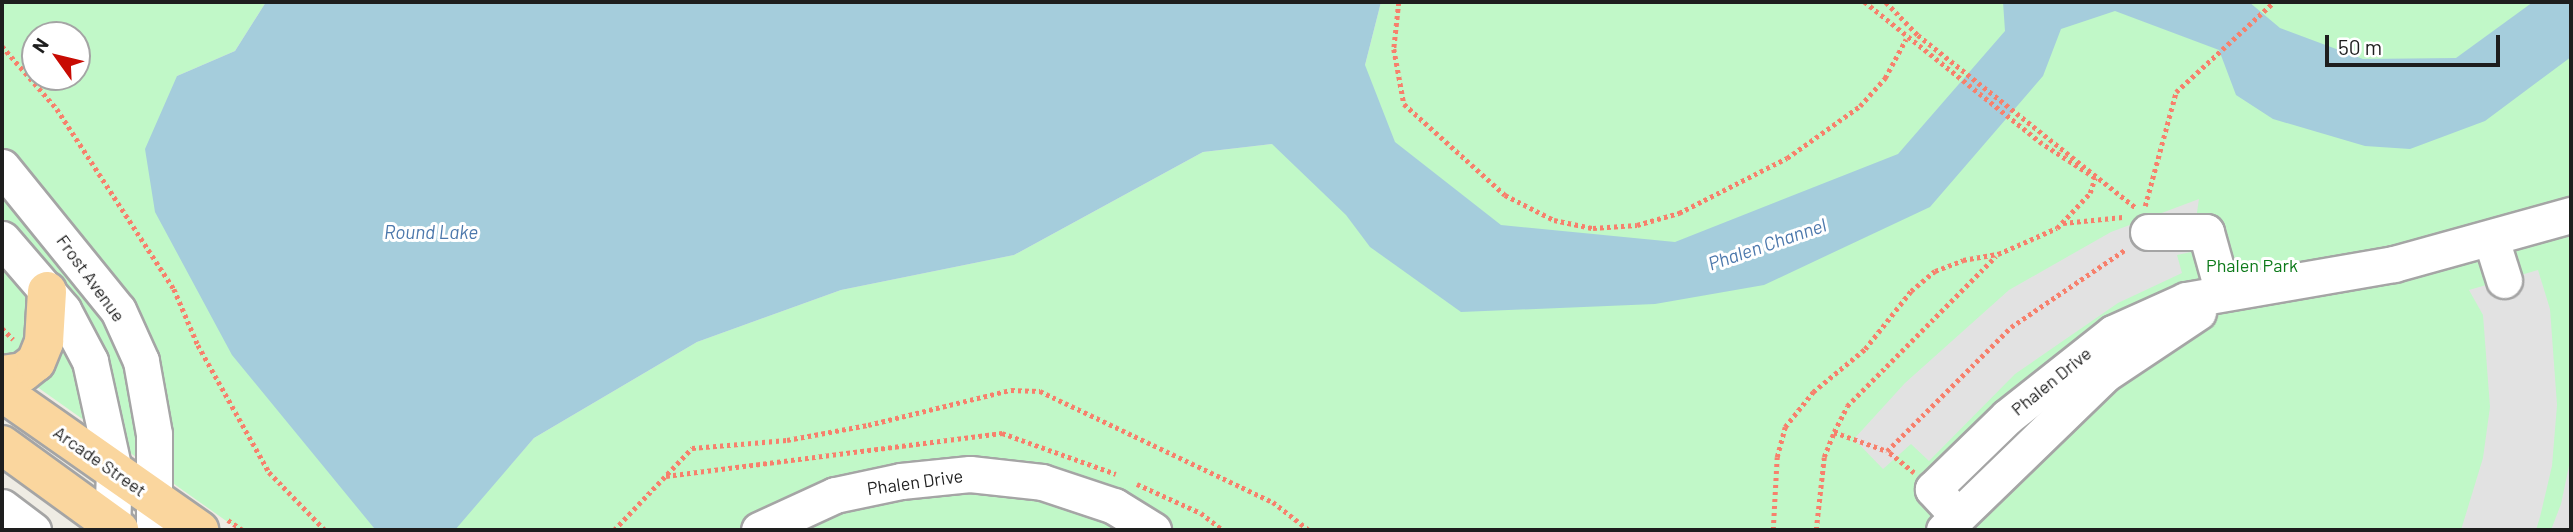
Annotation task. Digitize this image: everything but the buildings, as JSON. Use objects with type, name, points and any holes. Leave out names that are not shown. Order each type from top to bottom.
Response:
[{"type":"main road","points":[[2,375],[23,372],[36,362],[44,342],[47,291]]},
{"type":"main road","name":"Arcade Street","points":[[2,392],[114,470],[154,515],[199,530]]},
{"type":"main road","points":[[2,445],[114,529]]},
{"type":"street","name":"Frost Avenue","points":[[2,167],[118,310],[141,361],[154,434],[154,515]]},
{"type":"street","name":"Phalen Drive","points":[[2223,293],[2105,374],[1951,523],[1933,489],[2017,408],[2113,333],[2186,300],[2223,293],[2394,264],[2571,215]]},
{"type":"street","points":[[2145,222],[2206,232],[2223,293]]},
{"type":"street","points":[[2,239],[63,310],[90,361],[114,470],[114,529]]},
{"type":"street","points":[[2491,239],[2504,280]]},
{"type":"street","name":"Phalen Drive","points":[[759,530],[835,495],[901,481],[970,474],[1042,482],[1114,506],[1153,530]]},
{"type":"street","points":[[2,507],[33,530]]},
{"type":"path","points":[[1399,2],[1394,49],[1404,104],[1505,195],[1546,217],[1593,228],[1637,225],[1679,213],[1787,158],[1860,106],[1885,78],[1906,39]]},
{"type":"path","points":[[1864,2],[1906,39],[2042,144],[2095,178]]},
{"type":"path","points":[[1886,2],[1933,47],[2048,138],[2145,222]]},
{"type":"path","points":[[1887,450],[2011,327],[2145,222],[2176,92],[2272,3]]},
{"type":"path","points":[[2,46],[57,109],[174,289],[198,345],[269,472],[325,530]]},
{"type":"path","points":[[1773,530],[1777,457],[1785,427],[1813,392],[1865,349],[1911,291],[1935,271],[1963,260],[1997,254],[2063,223],[2090,193],[2095,178]]},
{"type":"path","points":[[2063,223],[2145,222]]},
{"type":"path","points":[[1815,530],[1824,457],[1847,406],[1997,254]]},
{"type":"path","points":[[614,530],[692,448],[787,440],[930,412],[1011,390],[1040,391],[1273,502],[1309,530]]},
{"type":"path","points":[[1834,432],[1887,450],[1933,489]]},
{"type":"green space","points":[[2,2],[266,2],[235,51],[177,76],[374,528],[385,530],[239,530],[2,362]]},
{"type":"green space","name":"Phalen Park","points":[[1381,2],[2571,2],[2571,530],[453,530],[534,438],[697,342],[841,290],[1014,255],[1203,152],[1272,144],[1365,65]]},
{"type":"shaded area","points":[[2199,199],[2191,252],[2177,255],[2182,273],[2118,303],[2015,374],[1929,461],[1911,444],[1883,469],[1854,439],[1905,383],[2009,290],[2111,232]]},
{"type":"shaded area","points":[[2538,270],[2550,309],[2557,405],[2552,466],[2540,517],[2536,530],[2461,530],[2483,458],[2490,407],[2483,315],[2469,290]]},
{"type":"shaded area","points":[[2571,456],[2571,530],[2551,530],[2561,504]]},
{"type":"water","name":"Round Lake","points":[[266,2],[1381,2],[1365,65],[1395,142],[1501,225],[1675,242],[1898,154],[2005,31],[2003,2],[2249,2],[2280,28],[2363,59],[2456,58],[2533,2],[2571,2],[2571,57],[2485,121],[2410,149],[2365,146],[2273,119],[2236,95],[2219,50],[2115,11],[2061,29],[2043,76],[1930,207],[1764,285],[1655,304],[1461,312],[1370,247],[1346,215],[1272,144],[1203,152],[1014,255],[841,290],[697,342],[534,438],[455,530],[388,530],[374,528],[232,355],[155,212],[145,149],[177,76],[235,51]]},
{"type":"water label","name":"Phalen Channel","points":[[1767,244]]}]
